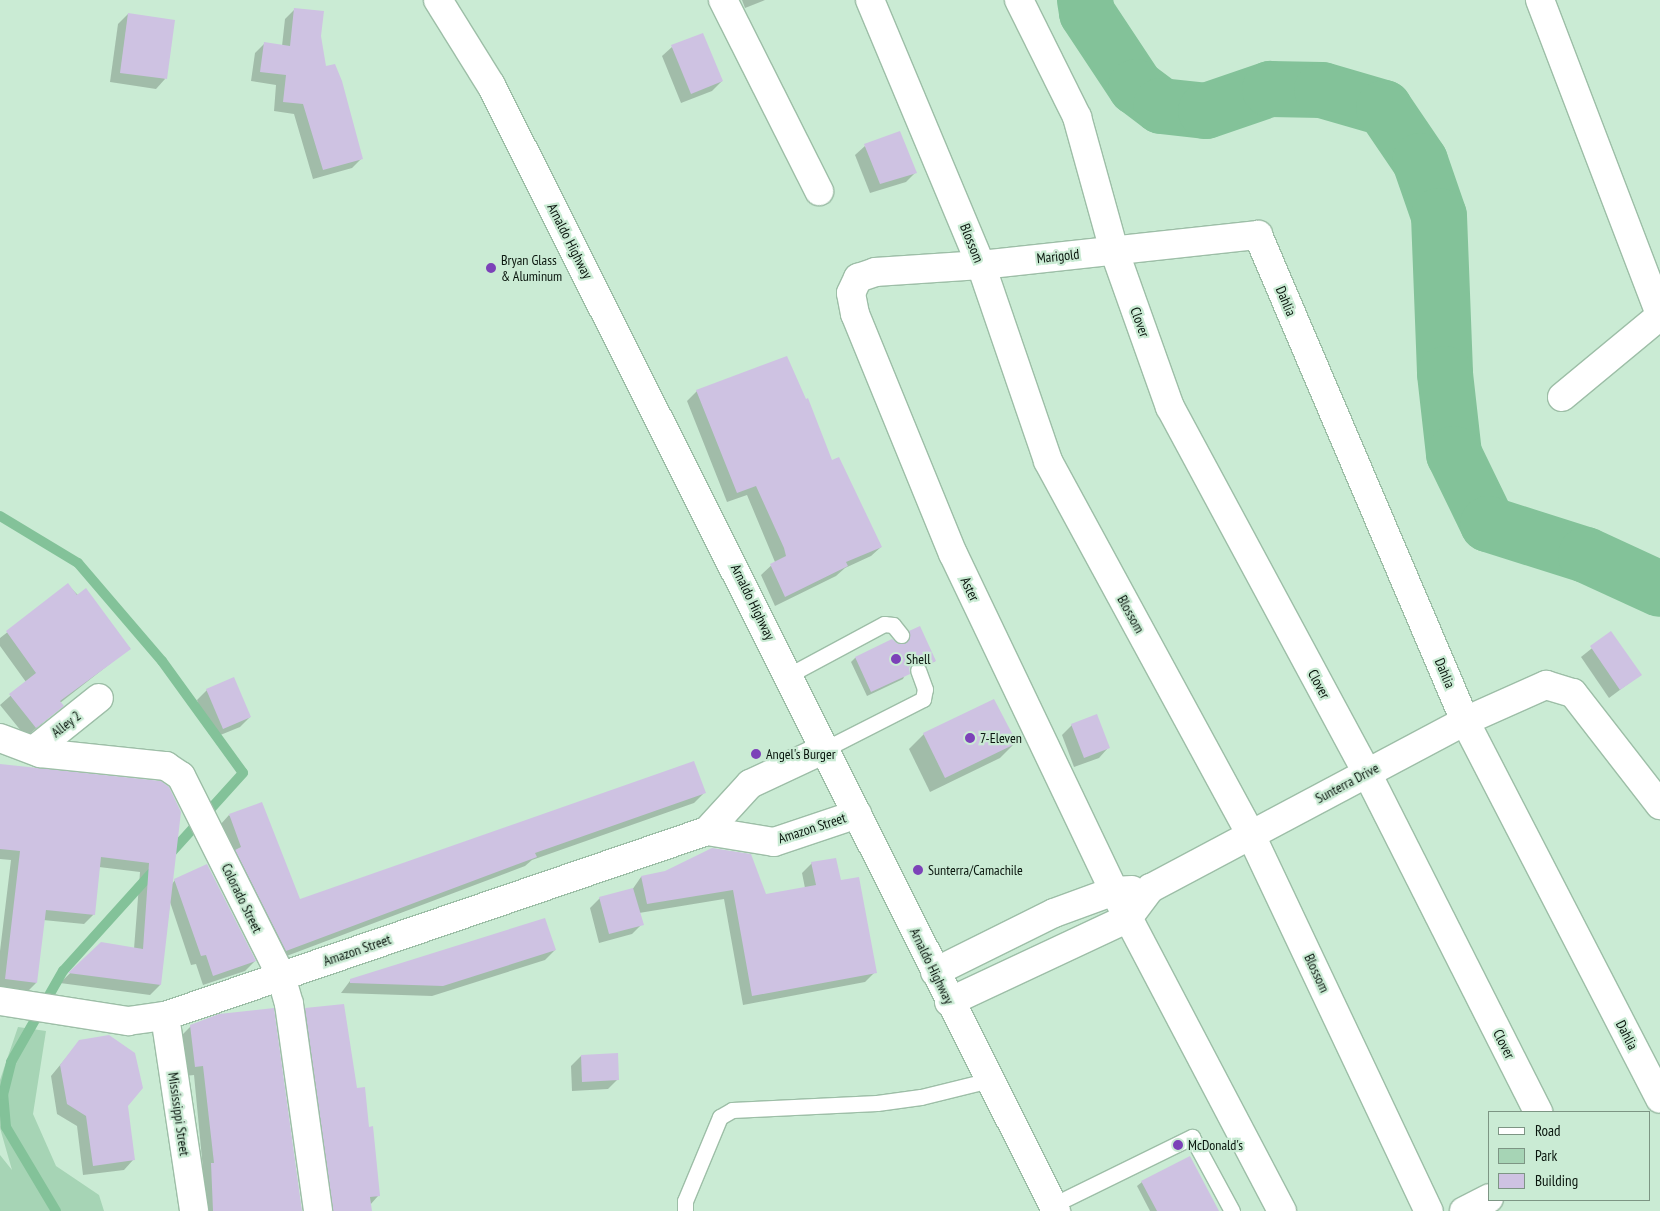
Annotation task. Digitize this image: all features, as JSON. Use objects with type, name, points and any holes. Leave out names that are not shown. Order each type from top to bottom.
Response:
[{"type":"street","name":"Arnaldo Highway","points":[[438,0],[491,85],[789,675],[934,972],[1054,1208]]},
{"type":"street","points":[[723,0],[819,191]]},
{"type":"street","name":"Blossom","points":[[870,0],[981,264],[1048,461],[1250,833],[1430,1211]]},
{"type":"street","name":"Clover","points":[[1019,0],[1077,117],[1114,250],[1170,408],[1367,773],[1537,1111]]},
{"type":"street","points":[[1540,0],[1660,316],[1562,397]]},
{"type":"street","name":"Marigold","points":[[858,278],[875,272],[981,264],[1258,235]]},
{"type":"street","name":"Dahlia","points":[[1258,235],[1465,721],[1660,1099]]},
{"type":"street","name":"Aster","points":[[858,278],[851,293],[855,314],[949,545],[1114,892],[1282,1211]]},
{"type":"street","name":"Sunterra Drive","points":[[934,972],[1054,913],[1114,892],[1151,888],[1250,833],[1465,721],[1546,684],[1573,692],[1660,805]]},
{"type":"street","name":"Alley 2","points":[[34,750],[99,698]]},
{"type":"street","name":"Colorado Street","points":[[0,738],[34,750],[166,766],[181,776],[281,976],[289,1004],[318,1211]]},
{"type":"street","name":"Amazon Street","points":[[707,831],[750,784],[825,749]]},
{"type":"street","name":"Amazon Street","points":[[0,1001],[128,1022],[165,1016],[707,831],[774,842],[857,814]]},
{"type":"street","name":"Sunterra Drive","points":[[950,1002],[1128,918],[1151,888]]},
{"type":"street","name":"Mississippi Street","points":[[165,1016],[194,1211]]},
{"type":"street","points":[[1464,1211],[1488,1199]]},
{"type":"lane","points":[[789,675],[884,624],[892,626],[901,635]]},
{"type":"lane","points":[[825,749],[923,699],[925,689],[918,670]]},
{"type":"lane","points":[[685,1211],[685,1201],[720,1117],[732,1110],[878,1103],[921,1097],[990,1080]]},
{"type":"lane","points":[[1054,1208],[1192,1137],[1232,1211]]},
{"type":"green space","points":[[18,1027],[46,1031],[33,1114],[56,1166],[99,1195],[104,1211],[0,1211],[0,1155],[12,1170],[0,1128],[0,1080]]},
{"type":"building","points":[[294,8],[324,11],[321,36],[326,66],[335,64],[342,81],[363,159],[323,170],[303,104],[283,102],[286,75],[260,72],[264,42],[290,46]]},
{"type":"building","points":[[128,13],[175,20],[167,79],[120,73]]},
{"type":"building","points":[[703,33],[723,81],[691,94],[671,45]]},
{"type":"building","points":[[900,131],[917,173],[880,184],[864,144]]},
{"type":"building","points":[[787,356],[806,399],[808,398],[832,460],[839,457],[882,547],[846,562],[848,566],[785,597],[770,564],[786,556],[784,548],[756,486],[737,493],[696,390]]},
{"type":"building","points":[[68,583],[77,595],[86,588],[131,649],[60,701],[64,706],[36,728],[9,694],[36,673],[6,631]]},
{"type":"building","name":"Shell","points":[[920,626],[936,661],[926,666],[920,661],[914,661],[909,668],[910,674],[871,692],[855,657],[892,639],[898,644],[906,643],[909,631]]},
{"type":"building","points":[[1611,631],[1642,675],[1620,690],[1590,646]]},
{"type":"building","points":[[234,677],[251,717],[223,729],[206,689]]},
{"type":"building","name":"7-Eleven","points":[[994,699],[1017,743],[945,778],[923,733]]},
{"type":"building","points":[[1097,714],[1110,748],[1084,758],[1071,724]]},
{"type":"building","points":[[694,761],[706,793],[535,853],[537,857],[286,951],[235,850],[241,847],[229,814],[262,802],[300,899]]},
{"type":"building","points":[[0,764],[161,781],[169,787],[181,812],[161,985],[68,973],[101,942],[143,949],[149,863],[101,857],[95,915],[46,910],[37,983],[5,979],[20,851],[0,849]]},
{"type":"building","points":[[712,848],[751,854],[766,894],[816,885],[811,862],[836,858],[841,880],[859,877],[877,973],[752,996],[733,890],[647,904],[641,876],[665,871]]},
{"type":"building","points":[[207,864],[256,961],[213,976],[206,955],[201,956],[174,879]]},
{"type":"building","points":[[633,888],[644,925],[609,934],[599,897]]},
{"type":"building","points":[[545,918],[556,950],[443,986],[350,983],[350,979]]},
{"type":"building","points":[[344,1004],[357,1088],[365,1087],[369,1127],[373,1126],[380,1196],[370,1197],[372,1211],[333,1211],[305,1008]]},
{"type":"building","points":[[274,1008],[302,1211],[213,1211],[211,1163],[214,1163],[203,1066],[195,1067],[190,1025],[219,1014]]},
{"type":"building","points":[[109,1035],[135,1053],[143,1088],[128,1106],[135,1160],[93,1166],[86,1116],[67,1104],[60,1065],[79,1040]]},
{"type":"building","points":[[618,1053],[619,1080],[582,1082],[581,1055]]},
{"type":"building","points":[[1190,1156],[1219,1211],[1157,1211],[1141,1181]]},
{"type":"waterway","points":[[1085,0],[1087,13],[1136,87],[1161,106],[1206,111],[1270,89],[1322,90],[1384,108],[1420,161],[1439,216],[1445,374],[1454,454],[1488,524],[1586,555],[1660,589]]},
{"type":"waterway","points":[[0,516],[78,563],[162,661],[243,773],[169,855]]},
{"type":"waterway","points":[[56,1211],[6,1127],[3,1095],[11,1062],[63,971],[157,867]]},
{"type":"place","name":"Bryan Glass & Aluminum","points":[[491,268]]},
{"type":"place","name":"Shell","points":[[896,659]]},
{"type":"place","name":"7-Eleven","points":[[970,738]]},
{"type":"place","name":"Angel's Burger","points":[[756,754]]},
{"type":"place","name":"Sunterra/Camachile","points":[[918,870]]},
{"type":"place","name":"McDonald's","points":[[1178,1145]]}]
